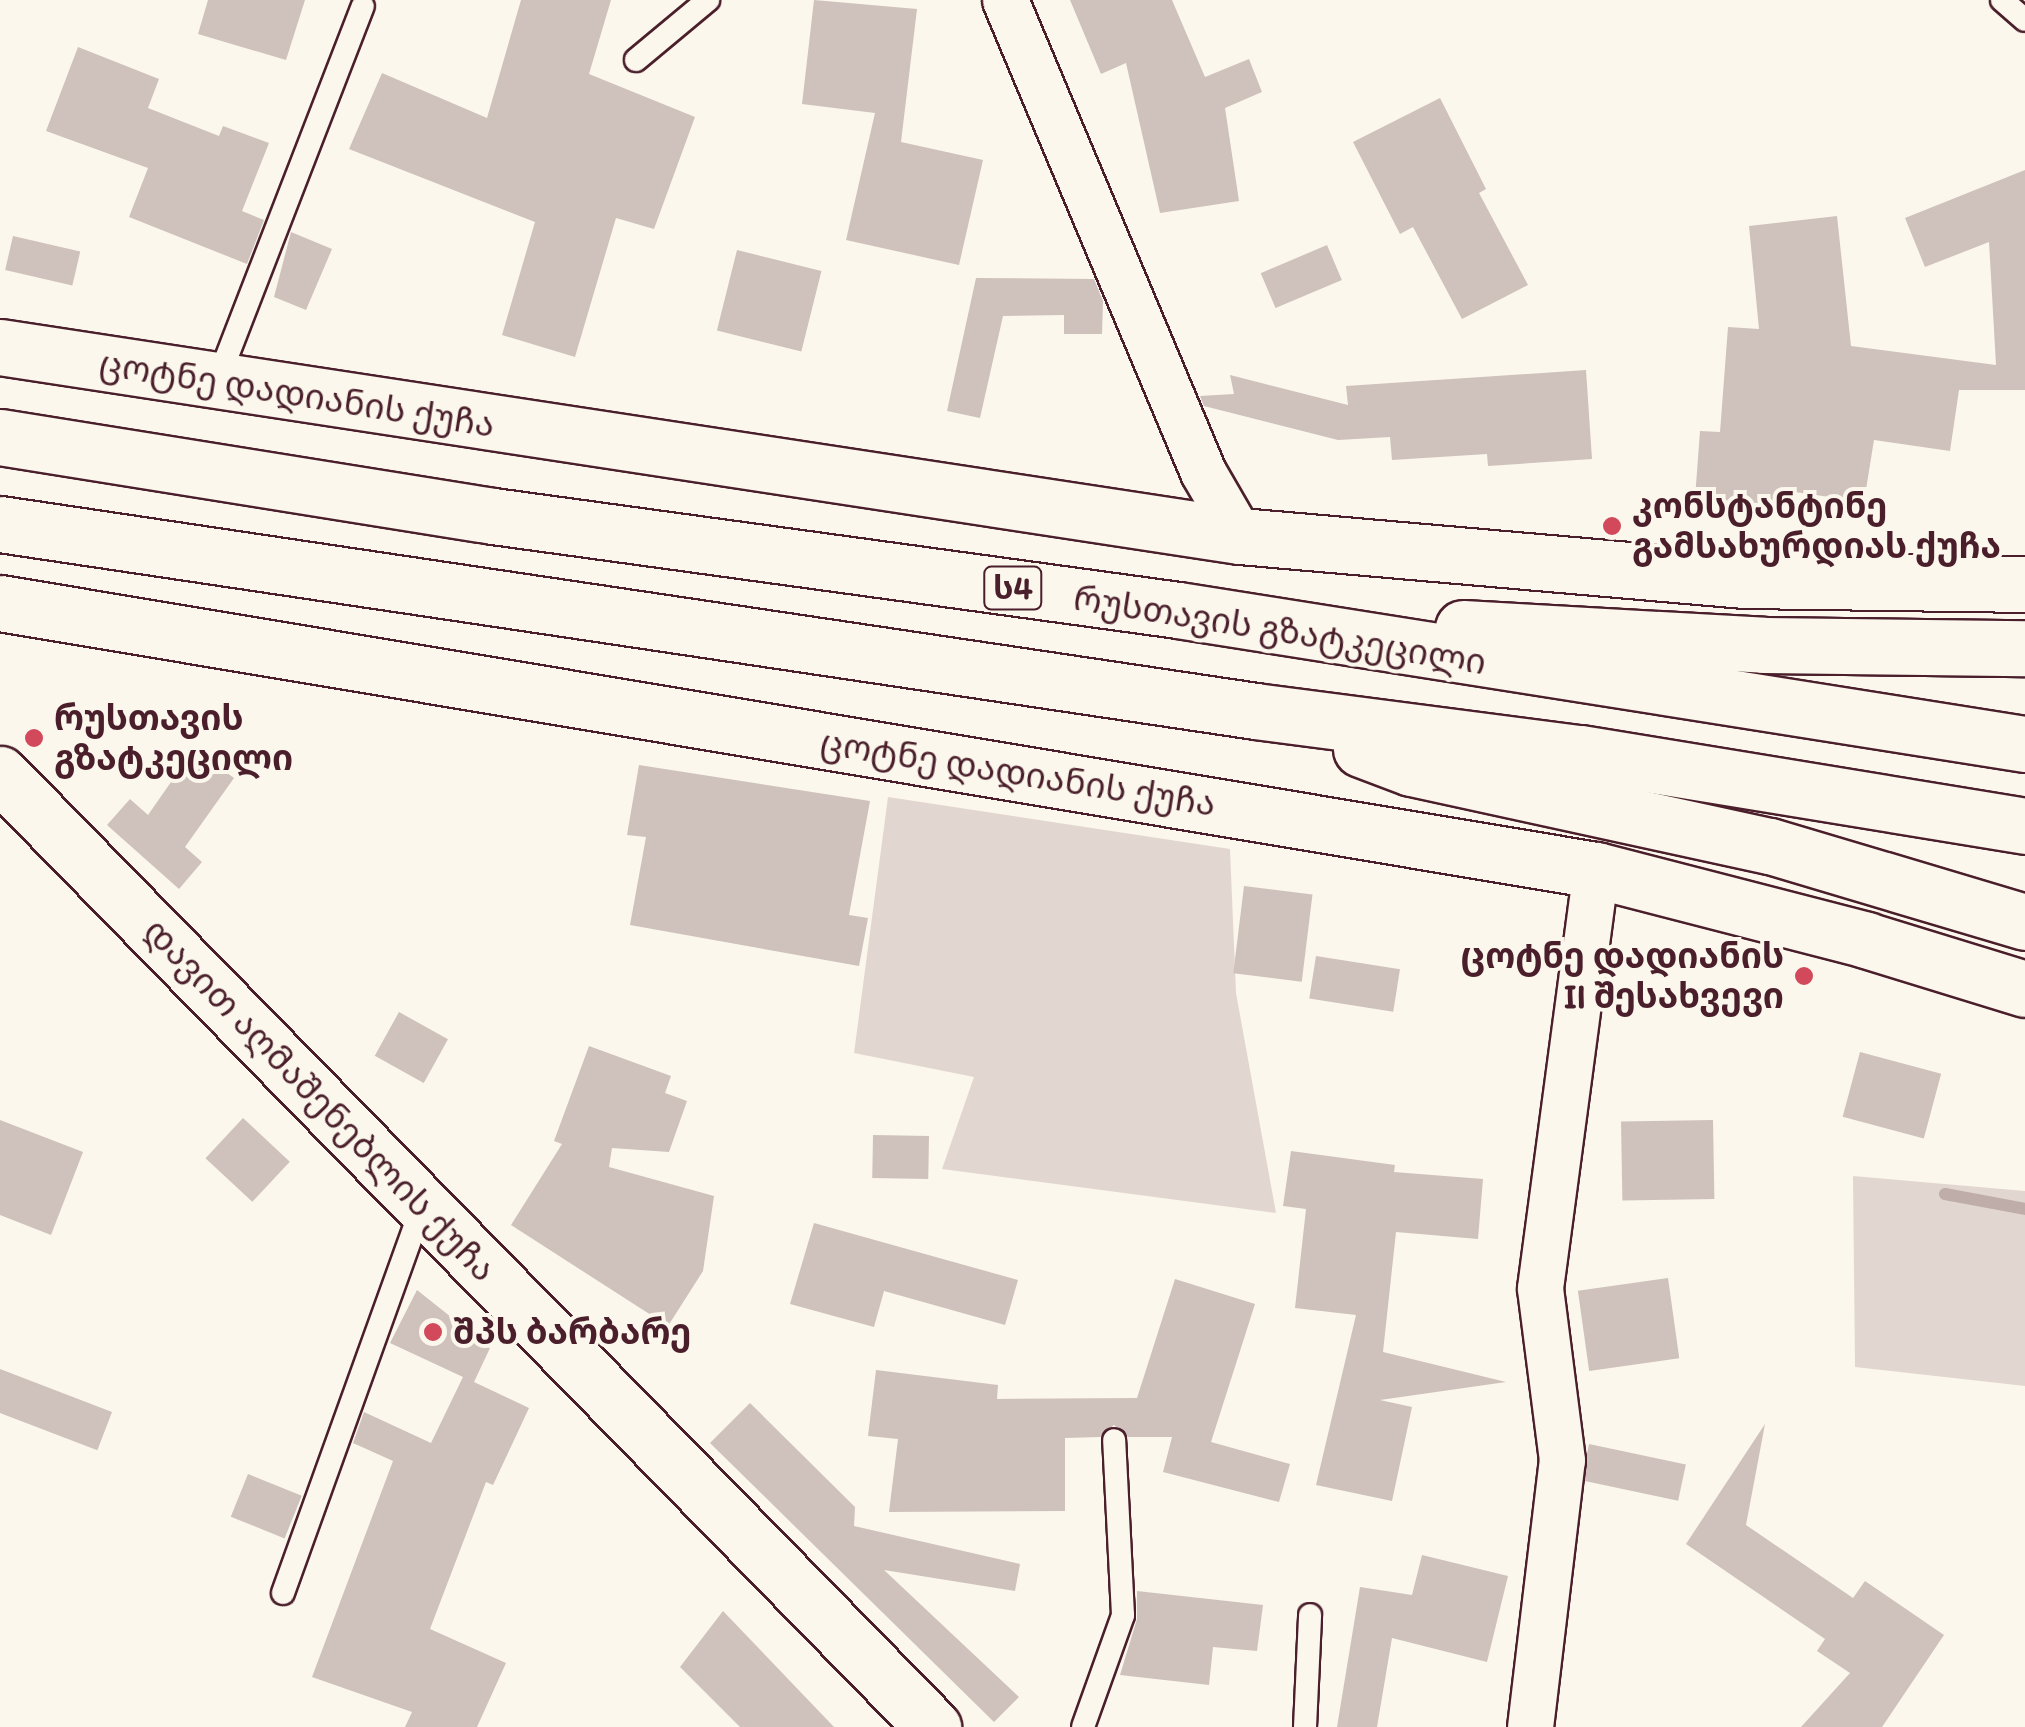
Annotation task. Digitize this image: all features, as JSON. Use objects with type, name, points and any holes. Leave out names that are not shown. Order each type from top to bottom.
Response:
[{"type":"main road","name":"ცოტნე დადიანის ქუჩა","points":[[0,348],[1240,536],[1744,580],[2025,584]]},
{"type":"main road","name":"რუსთავის გზატკეცილი","points":[[0,438],[493,516],[1178,610],[2025,744]]},
{"type":"main road","points":[[0,524],[1255,711],[1580,753],[2025,826]]},
{"type":"main road","name":"ცოტნე დადიანის ქუჩა","points":[[0,604],[1596,870],[2025,989]]},
{"type":"main road","points":[[1178,610],[1764,645],[2025,648]]},
{"type":"main road","points":[[1255,711],[1412,768],[1770,846],[2025,922]]},
{"type":"main road","name":"დავით აღმაშენებლის ქუჩა","points":[[0,774],[933,1727]]},
{"type":"street","points":[[1004,0],[1203,472],[1240,536]]},
{"type":"street","points":[[1530,1727],[1562,1460],[1540,1288],[1596,870]]},
{"type":"lane","points":[[636,60],[708,0]]},
{"type":"lane","points":[[2002,0],[2025,20]]},
{"type":"lane","points":[[217,382],[363,6]]},
{"type":"lane","points":[[283,1593],[422,1205]]},
{"type":"lane","points":[[1083,1727],[1123,1615],[1114,1440]]},
{"type":"lane","points":[[1305,1727],[1310,1615]]},
{"type":"shaded area","points":[[888,797],[1230,849],[1236,993],[1276,1213],[942,1169],[974,1077],[854,1053]]},
{"type":"shaded area","points":[[1853,1176],[2025,1191],[2025,1386],[1855,1367]]},
{"type":"building","points":[[208,0],[305,0],[286,60],[198,34]]},
{"type":"building","points":[[521,0],[611,0],[589,74],[695,117],[654,229],[616,218],[575,357],[502,335],[535,222],[349,149],[382,73],[487,118]]},
{"type":"building","points":[[814,0],[917,9],[901,142],[983,160],[959,265],[846,240],[875,113],[802,104]]},
{"type":"building","points":[[1070,0],[1172,0],[1205,77],[1249,59],[1262,92],[1225,108],[1239,201],[1160,213],[1126,63],[1101,74]]},
{"type":"building","points":[[78,47],[159,79],[148,108],[219,136],[223,126],[269,143],[242,211],[264,220],[247,264],[129,217],[148,168],[46,131]]},
{"type":"building","points":[[1440,98],[1486,189],[1479,193],[1528,285],[1462,319],[1413,227],[1400,234],[1353,142]]},
{"type":"building","points":[[2025,170],[2025,390],[1959,390],[1950,451],[1874,440],[1864,502],[1795,492],[1794,506],[1695,498],[1700,431],[1720,432],[1728,327],[1759,329],[1749,226],[1837,216],[1851,346],[1996,365],[1989,242],[1925,267],[1905,218]]},
{"type":"building","points":[[291,232],[332,249],[306,310],[274,297]]},
{"type":"building","points":[[13,236],[80,252],[72,286],[5,270]]},
{"type":"building","points":[[1327,245],[1342,280],[1276,308],[1261,273]]},
{"type":"building","points":[[737,250],[821,271],[801,352],[717,331]]},
{"type":"building","points":[[976,278],[1094,279],[1103,301],[1102,334],[1064,334],[1064,315],[1003,316],[980,418],[947,411]]},
{"type":"building","points":[[1586,370],[1592,459],[1488,466],[1487,454],[1392,460],[1390,437],[1338,440],[1204,406],[1200,396],[1234,394],[1230,375],[1348,405],[1346,386]]},
{"type":"building","points":[[194,749],[234,778],[185,847],[202,862],[179,889],[107,825],[130,799],[148,815]]},
{"type":"building","points":[[639,765],[870,801],[849,915],[868,918],[859,966],[630,925],[646,837],[627,835]]},
{"type":"building","points":[[1244,886],[1312,894],[1302,982],[1233,973]]},
{"type":"building","points":[[1316,956],[1400,969],[1393,1012],[1309,998]]},
{"type":"building","points":[[399,1012],[448,1039],[424,1083],[375,1056]]},
{"type":"building","points":[[589,1046],[671,1076],[665,1093],[687,1101],[669,1152],[612,1148],[609,1167],[714,1196],[703,1271],[668,1326],[511,1225],[562,1144],[554,1141]]},
{"type":"building","points":[[1860,1052],[1941,1074],[1924,1138],[1843,1117]]},
{"type":"building","points":[[243,1118],[290,1162],[252,1202],[205,1158]]},
{"type":"building","points":[[0,1120],[83,1152],[51,1235],[0,1215]]},
{"type":"building","points":[[1713,1120],[1714,1199],[1622,1201],[1621,1122]]},
{"type":"building","points":[[873,1135],[929,1136],[928,1179],[872,1178]]},
{"type":"building","points":[[1291,1151],[1395,1165],[1394,1172],[1483,1179],[1478,1239],[1396,1232],[1383,1352],[1506,1382],[1380,1400],[1412,1407],[1392,1501],[1316,1485],[1356,1315],[1295,1308],[1306,1209],[1283,1206]]},
{"type":"building","points":[[814,1223],[1018,1280],[1005,1325],[884,1291],[874,1327],[790,1304]]},
{"type":"building","points":[[1668,1278],[1679,1358],[1589,1371],[1578,1291]]},
{"type":"building","points":[[1175,1279],[1255,1304],[1211,1442],[1290,1464],[1279,1502],[1163,1472],[1172,1437],[1128,1437],[1114,1425],[1100,1437],[1065,1438],[1065,1511],[889,1512],[898,1439],[868,1436],[876,1370],[998,1385],[997,1399],[1137,1398]]},
{"type":"building","points":[[417,1290],[490,1348],[474,1382],[529,1408],[493,1485],[486,1482],[430,1629],[506,1663],[477,1727],[405,1727],[412,1712],[312,1677],[393,1461],[353,1443],[364,1412],[431,1443],[463,1377],[390,1343]]},
{"type":"building","points":[[0,1369],[112,1412],[97,1450],[0,1413]]},
{"type":"building","points":[[750,1403],[855,1507],[854,1526],[1020,1564],[1015,1591],[884,1570],[1019,1697],[994,1722],[710,1443]]},
{"type":"building","points":[[1765,1424],[1746,1525],[1853,1598],[1865,1581],[1944,1635],[1882,1727],[1801,1727],[1850,1673],[1817,1651],[1825,1639],[1686,1544]]},
{"type":"building","points":[[1589,1444],[1686,1465],[1678,1501],[1581,1480]]},
{"type":"building","points":[[248,1474],[302,1496],[285,1538],[231,1517]]},
{"type":"building","points":[[1422,1555],[1508,1576],[1487,1662],[1392,1638],[1377,1727],[1337,1727],[1360,1587],[1412,1595]]},
{"type":"building","points":[[1137,1591],[1263,1605],[1257,1651],[1213,1647],[1209,1685],[1120,1675],[1137,1619]]},
{"type":"building","points":[[723,1611],[834,1727],[740,1727],[680,1667]]},
{"type":"waterway","points":[[1945,1194],[2025,1209]]},
{"type":"place","name":"კონსტანტინე გამსახურდიას ქუჩა","points":[[1612,526]]},
{"type":"place","name":"რუსთავის გზატკეცილი","points":[[34,738]]},
{"type":"place","name":"ცოტნე დადიანის II შესახვევი","points":[[1804,976]]},
{"type":"place","name":"შპს ბარბარე","points":[[433,1332]]}]
